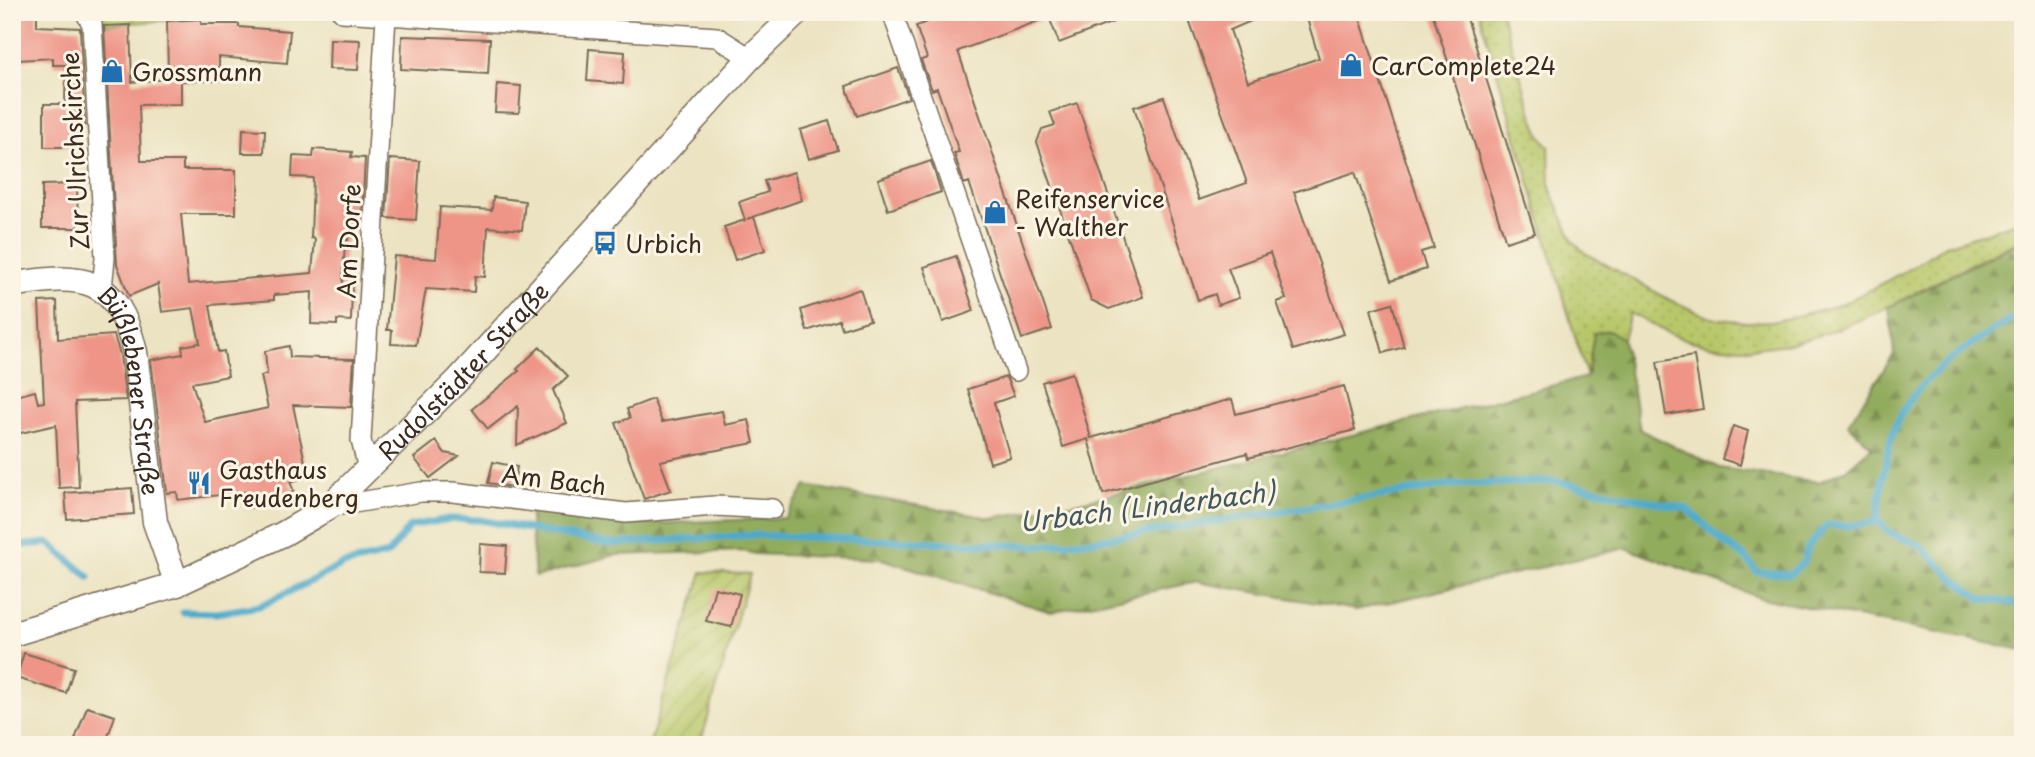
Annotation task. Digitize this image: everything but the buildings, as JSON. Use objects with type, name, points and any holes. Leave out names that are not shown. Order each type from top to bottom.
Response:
[{"type":"street","name":"Zur Ulrichskirche","points":[[85,12],[92,24],[93,38],[105,258],[102,289]]},
{"type":"street","points":[[342,12],[717,37],[750,58]]},
{"type":"street","name":"Rudolstädter Straße","points":[[12,634],[177,584],[283,534],[329,507],[458,380],[750,58],[797,12]]},
{"type":"street","points":[[892,12],[1016,371]]},
{"type":"street","name":"Am Dorfe","points":[[368,469],[361,440],[386,16]]},
{"type":"street","name":"Büßlebener Straße","points":[[12,285],[68,278],[89,281],[114,300],[130,328],[155,522],[177,584]]},
{"type":"street","name":"Am Bach","points":[[329,507],[421,492],[453,492],[625,513],[715,506],[773,509]]},
{"type":"green space","points":[[96,12],[204,12],[206,18],[102,25]]},
{"type":"green space","points":[[1479,12],[1501,12],[1533,117],[1540,135],[1549,146],[1550,188],[1573,241],[1585,253],[1670,300],[1711,318],[1747,322],[1777,321],[1843,304],[1911,268],[1944,246],[2023,220],[2023,240],[1854,322],[1810,338],[1765,347],[1720,347],[1673,335],[1630,313],[1623,339],[1609,330],[1594,333],[1587,377]]},
{"type":"green space","points":[[2023,240],[2023,650],[1761,598],[1626,548],[1356,610],[1197,582],[1051,612],[882,559],[755,554],[743,551],[615,555],[535,577],[529,507],[618,525],[785,518],[806,486],[991,518],[1076,503],[1587,377],[1594,333],[1609,330],[1623,339],[1640,430],[1719,468],[1819,482],[1845,470],[1872,447],[1848,424],[1894,354],[1889,307]]},
{"type":"green space","points":[[702,572],[750,574],[700,745],[649,745]]},
{"type":"waterway","points":[[1877,521],[1892,436],[1913,396],[1946,363],[2023,312]]},
{"type":"waterway","name":"Urbach (Linderbach)","points":[[183,612],[216,613],[260,606],[343,565],[388,554],[410,526],[449,519],[480,520],[610,544],[751,535],[1038,546],[1104,539],[1449,485],[1555,481],[1688,509],[1724,543],[1745,557],[1757,572],[1790,574],[1804,562],[1808,547],[1827,525],[1851,526],[1877,521]]},
{"type":"waterway","points":[[1877,521],[1892,534],[1920,545],[1954,579],[1982,599],[2023,604]]},
{"type":"waterway","name":"Urbach (Linderbach)","points":[[12,546],[49,543],[89,577]]},
{"type":"place","name":"CarComplete24","points":[[1351,65]]},
{"type":"place","name":"Grossmann","points":[[112,71]]},
{"type":"place","name":"Reifenservice - Walther","points":[[995,212]]},
{"type":"place","name":"Urbich","points":[[605,243]]},
{"type":"place","name":"Gasthaus Freudenberg","points":[[199,483]]}]
